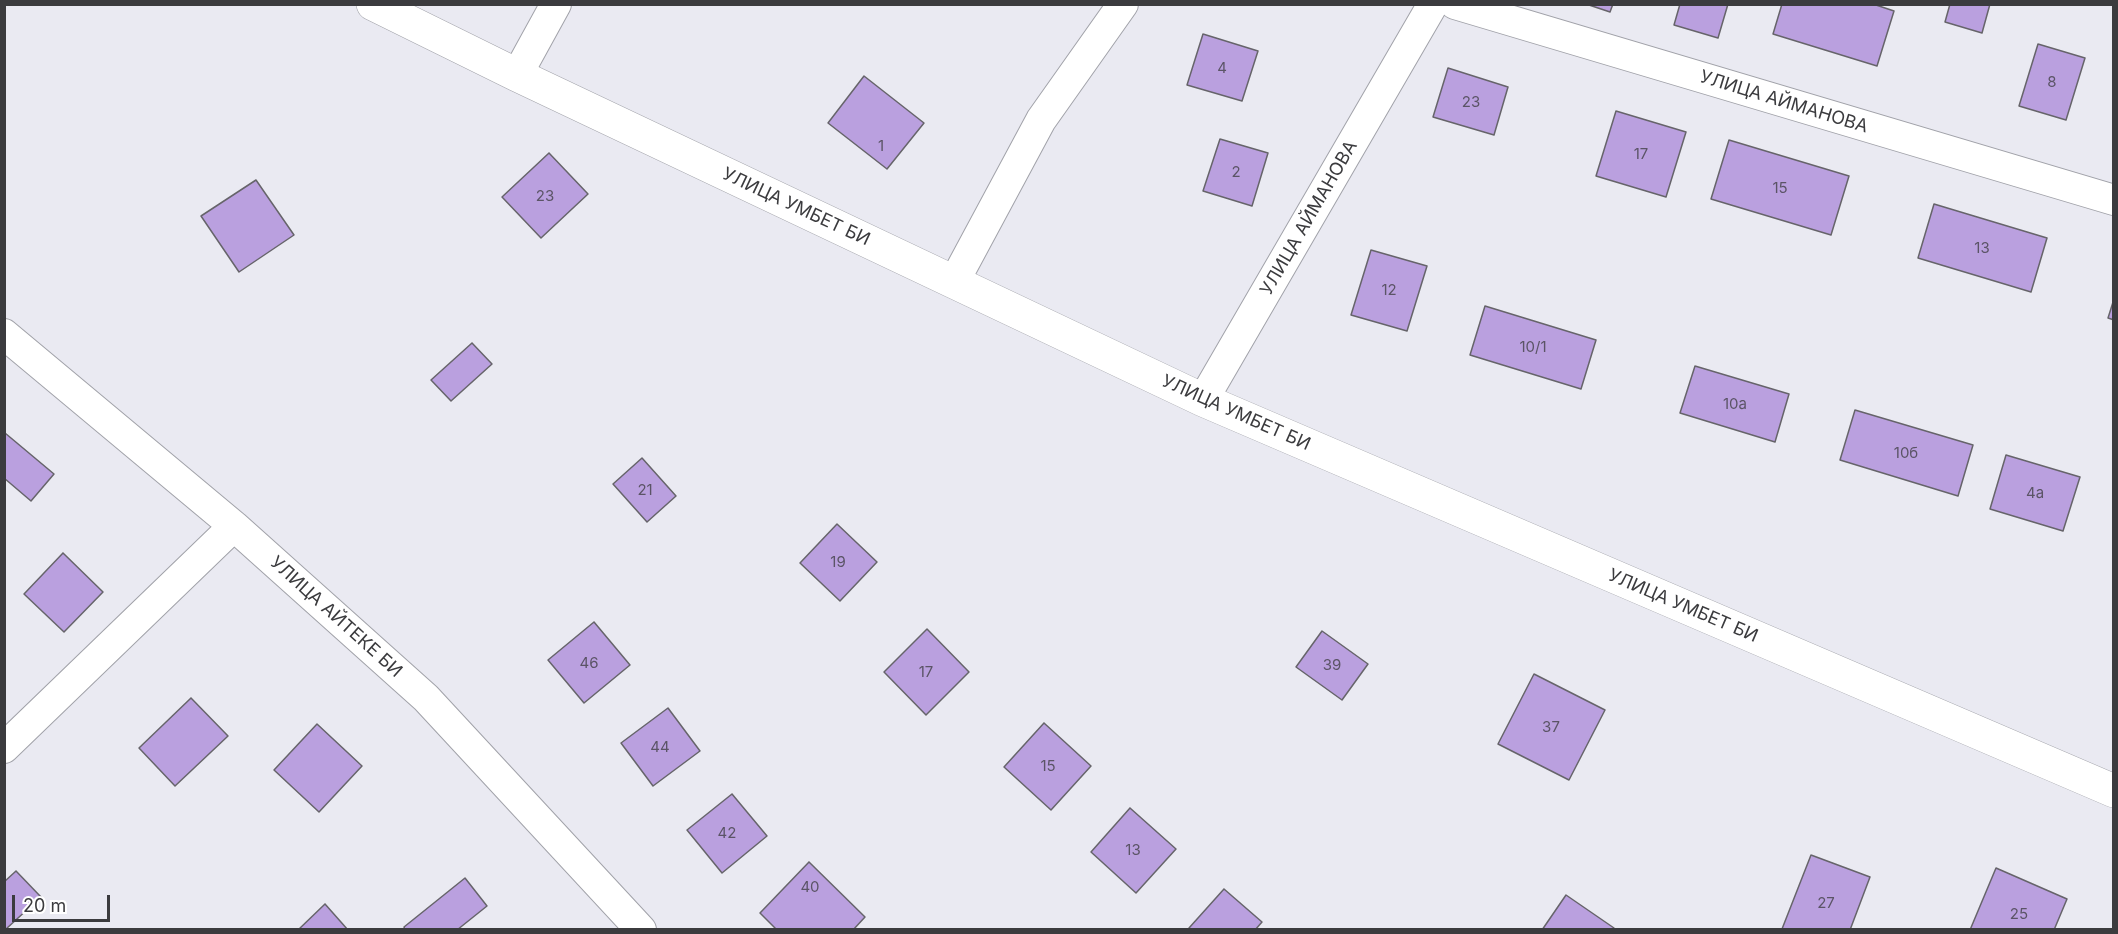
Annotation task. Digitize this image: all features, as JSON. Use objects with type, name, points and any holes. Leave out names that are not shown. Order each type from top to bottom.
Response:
[{"type":"street","name":"УЛИЦА УМБЕТ БИ","points":[[373,4],[517,75],[1203,400],[2114,791]]},
{"type":"street","points":[[517,75],[556,4]]},
{"type":"street","points":[[954,282],[1041,120],[1123,4]]},
{"type":"street","name":"УЛИЦА АЙМАНОВА","points":[[1203,400],[1433,4]]},
{"type":"street","name":"УЛИЦА АЙМАНОВА","points":[[1455,4],[2114,200]]},
{"type":"street","name":"УЛИЦА АЙТЕКЕ БИ","points":[[4,334],[234,526],[426,698],[641,930]]},
{"type":"street","points":[[4,748],[234,526]]},
{"type":"building","points":[[1586,4],[1613,4],[1610,12]]},
{"type":"building","points":[[1680,4],[1728,4],[1718,38],[1674,25]]},
{"type":"building","points":[[1782,4],[1873,4],[1894,11],[1877,66],[1773,34]]},
{"type":"building","points":[[1950,4],[1990,4],[1982,33],[1945,22]]},
{"type":"building","points":[[1203,34],[1258,51],[1242,101],[1187,85]]},
{"type":"building","points":[[2038,44],[2085,58],[2066,120],[2019,106]]},
{"type":"building","points":[[1448,68],[1508,87],[1494,135],[1433,117]]},
{"type":"building","points":[[864,76],[924,123],[887,169],[828,123]]},
{"type":"building","points":[[1616,111],[1686,132],[1666,197],[1596,176]]},
{"type":"building","points":[[1220,139],[1268,153],[1252,206],[1203,191]]},
{"type":"building","points":[[1729,140],[1849,176],[1831,235],[1711,199]]},
{"type":"building","points":[[549,153],[588,194],[541,238],[502,197]]},
{"type":"building","points":[[256,180],[294,235],[239,272],[201,216]]},
{"type":"building","points":[[1934,204],[2047,238],[2031,292],[1918,258]]},
{"type":"building","points":[[1371,250],[1427,266],[1407,331],[1351,315]]},
{"type":"building","points":[[2114,299],[2114,320],[2108,318]]},
{"type":"building","points":[[1485,306],[1596,340],[1581,389],[1470,355]]},
{"type":"building","points":[[472,343],[492,364],[451,401],[431,380]]},
{"type":"building","points":[[1695,366],[1789,394],[1775,442],[1680,413]]},
{"type":"building","points":[[1855,410],[1973,445],[1958,496],[1840,460]]},
{"type":"building","points":[[5,433],[54,474],[31,501],[4,478]]},
{"type":"building","points":[[2006,455],[2080,477],[2063,531],[1990,509]]},
{"type":"building","points":[[642,458],[676,496],[647,522],[613,484]]},
{"type":"building","points":[[837,524],[877,562],[840,601],[800,563]]},
{"type":"building","points":[[63,553],[103,592],[64,632],[24,594]]},
{"type":"building","points":[[594,622],[630,665],[584,703],[548,660]]},
{"type":"building","points":[[927,629],[969,672],[926,715],[884,672]]},
{"type":"building","points":[[1322,631],[1368,664],[1342,700],[1296,667]]},
{"type":"building","points":[[1534,674],[1605,710],[1569,780],[1498,744]]},
{"type":"building","points":[[191,698],[228,736],[175,786],[139,748]]},
{"type":"building","points":[[668,708],[700,751],[653,786],[621,743]]},
{"type":"building","points":[[1044,723],[1091,766],[1051,810],[1004,767]]},
{"type":"building","points":[[317,724],[362,766],[319,812],[274,770]]},
{"type":"building","points":[[732,794],[767,836],[722,873],[687,830]]},
{"type":"building","points":[[1130,808],[1176,849],[1136,893],[1091,852]]},
{"type":"building","points":[[1811,855],[1870,877],[1850,930],[1782,929]]},
{"type":"building","points":[[809,862],[865,917],[853,930],[777,930],[760,913]]},
{"type":"building","points":[[1996,868],[2067,899],[2054,930],[1970,930]]},
{"type":"building","points":[[16,871],[41,897],[6,929],[4,927],[4,882]]},
{"type":"building","points":[[465,878],[487,906],[457,930],[405,930],[404,927]]},
{"type":"building","points":[[1224,889],[1262,922],[1255,930],[1190,930],[1189,928]]},
{"type":"building","points":[[1566,895],[1614,928],[1614,930],[1542,930]]},
{"type":"building","points":[[325,904],[348,930],[298,930]]}]
